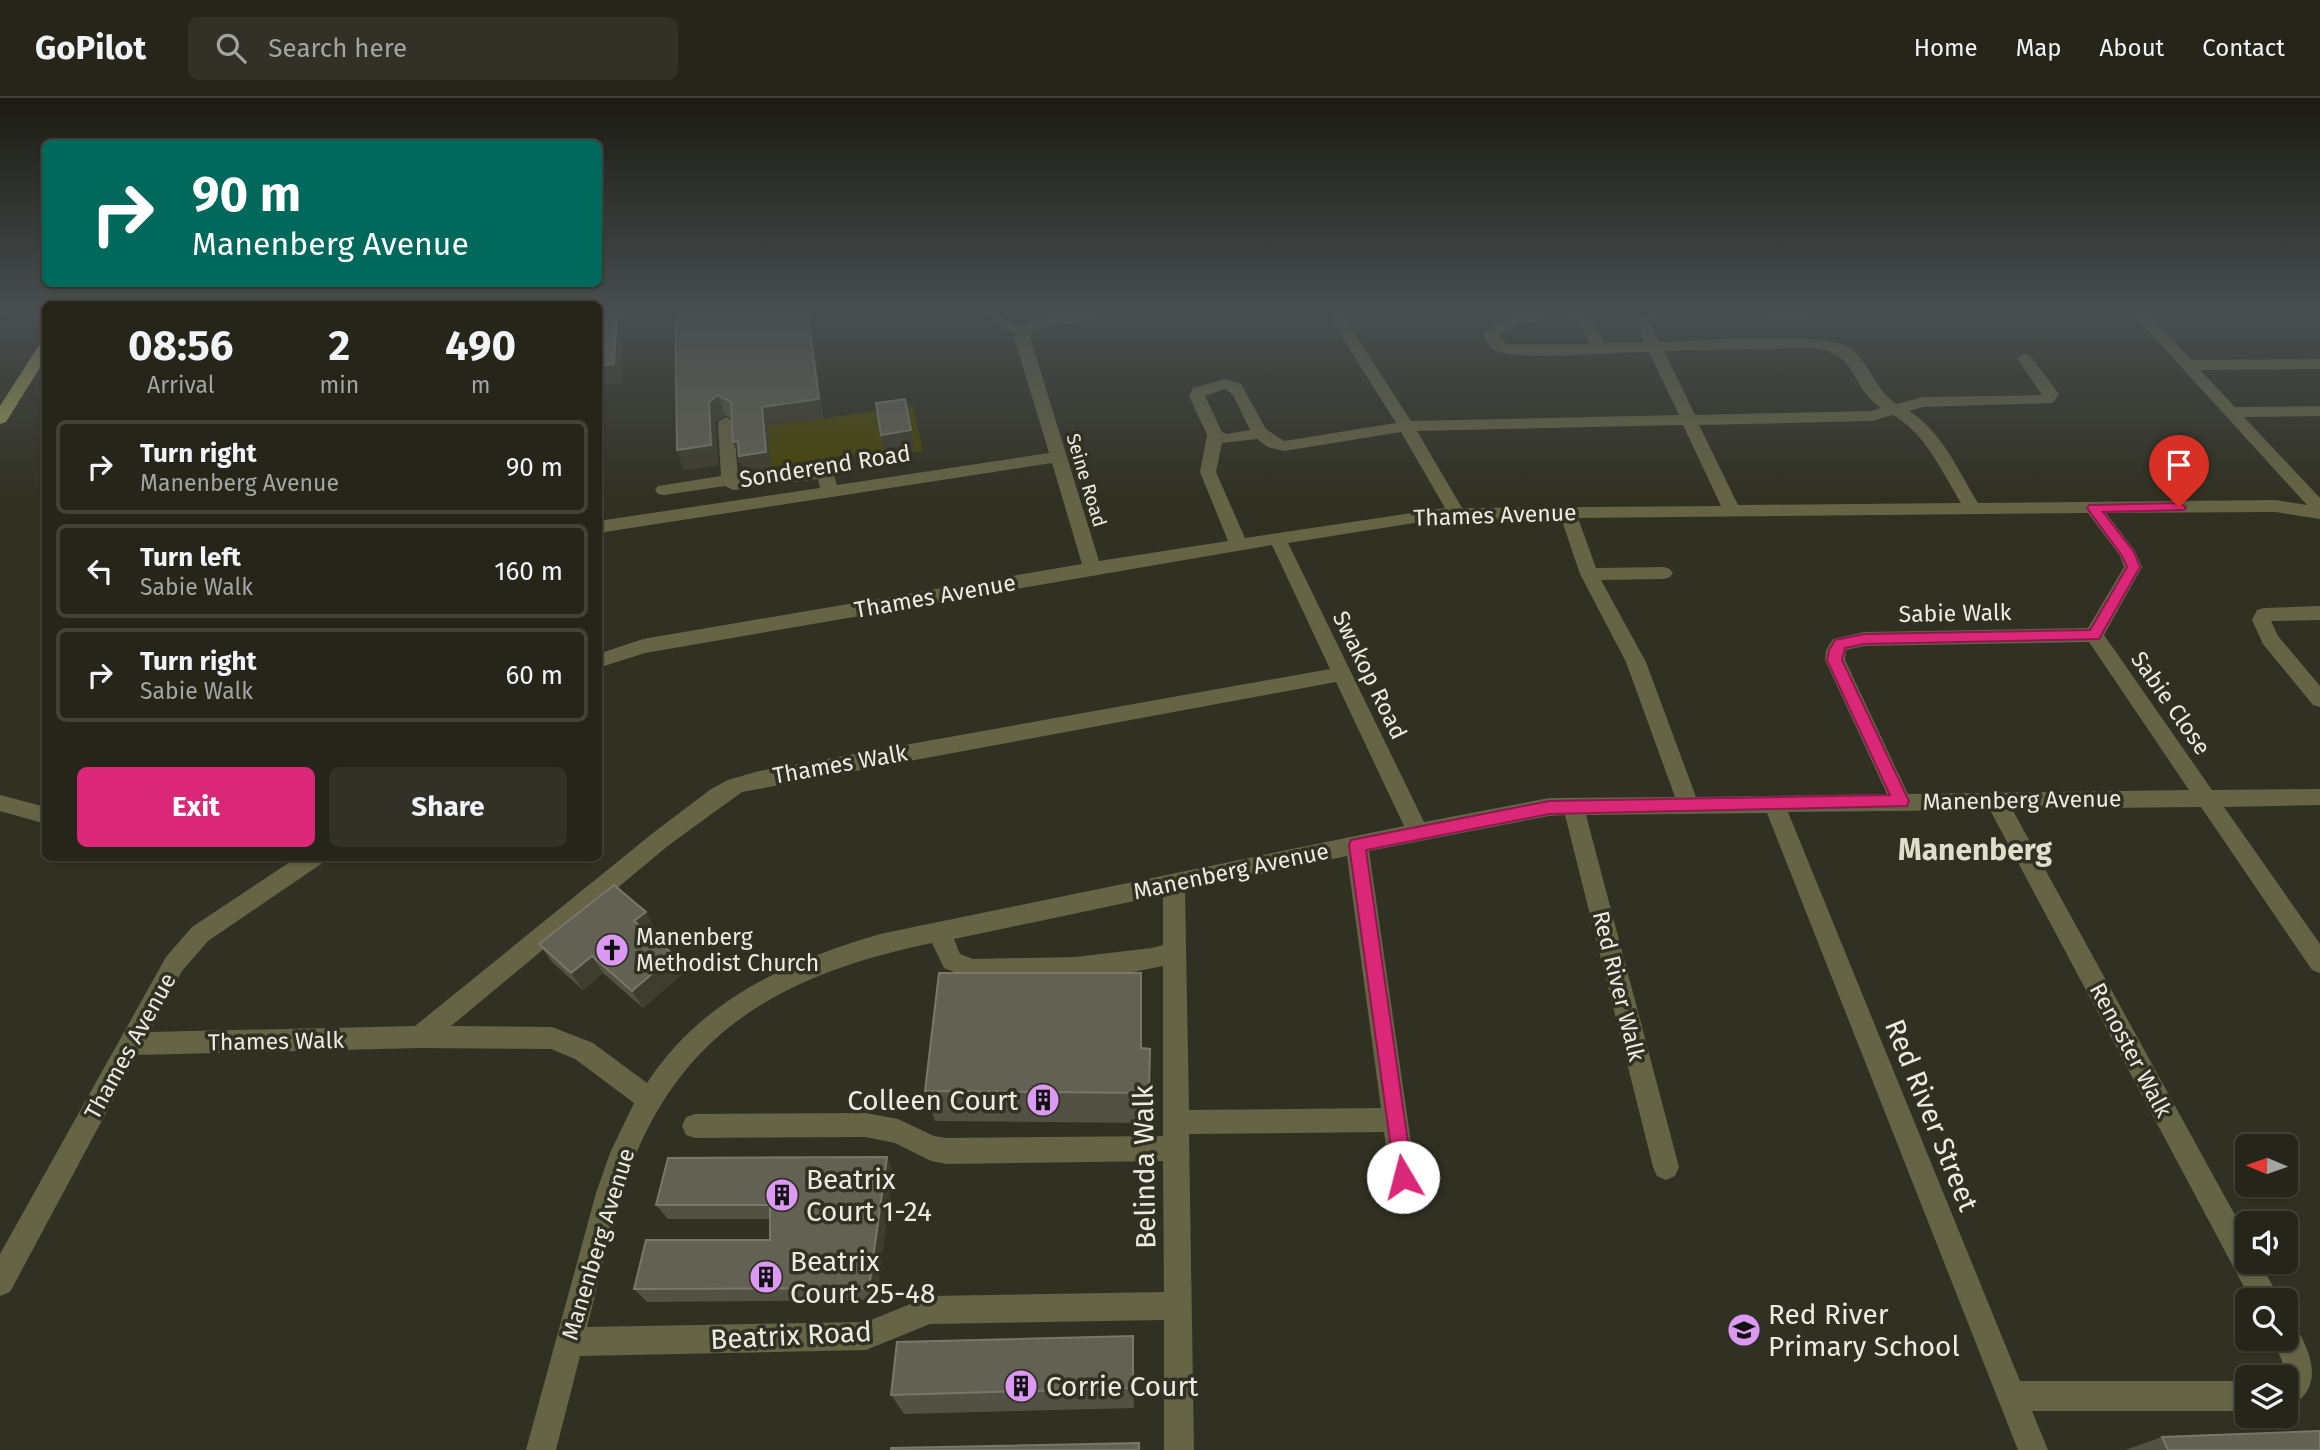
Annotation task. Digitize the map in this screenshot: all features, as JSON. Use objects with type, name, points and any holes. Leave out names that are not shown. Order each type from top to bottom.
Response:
[{"type":"main road","points":[[0,419],[30,371]]},
{"type":"street","name":"Seine Road","points":[[1031,371],[1092,568]]},
{"type":"street","points":[[1371,371],[1456,513]]},
{"type":"street","points":[[1665,371],[1732,511]]},
{"type":"street","points":[[1860,371],[1876,396],[1914,421],[1923,432],[1973,509]]},
{"type":"street","points":[[1239,545],[1208,472],[1215,435],[1197,396],[1203,388],[1226,384],[1235,387],[1260,433],[1271,444],[1284,446],[1406,426],[1872,416],[1922,402],[2047,400],[2051,394],[2035,371]]},
{"type":"street","points":[[2193,371],[2320,511]]},
{"type":"street","points":[[2230,412],[2320,411]]},
{"type":"street","points":[[726,422],[730,480],[733,485],[821,473],[827,477],[829,492]]},
{"type":"street","points":[[1215,435],[1226,439],[1260,433]]},
{"type":"street","name":"Sonderend Road","points":[[602,526],[1059,457]]},
{"type":"street","points":[[664,490],[730,480]]},
{"type":"street","name":"Thames Avenue","points":[[602,660],[643,646],[1092,568],[1456,513],[2276,506],[2320,511]]},
{"type":"street","points":[[2093,508],[2129,555],[2133,567],[2094,635]]},
{"type":"street","points":[[1567,512],[1593,580],[1636,662],[1688,804]]},
{"type":"street","name":"Swakop Road","points":[[1278,540],[1418,832]]},
{"type":"street","points":[[1593,580],[1664,573]]},
{"type":"street","points":[[2320,613],[2264,615],[2262,620],[2270,639],[2320,700]]},
{"type":"street","name":"Sabie Close","points":[[2094,635],[2320,963]]},
{"type":"street","name":"Sabie Walk","points":[[1901,801],[1835,660],[1840,644],[1864,639],[2094,635]]},
{"type":"street","name":"Thames Walk","points":[[420,1037],[642,854],[735,786],[771,776],[1342,674]]},
{"type":"street","name":"Manenberg Avenue","points":[[541,1450],[613,1182],[638,1121],[650,1100],[676,1064],[707,1032],[752,995],[780,978],[845,953],[1529,810],[1573,806],[1688,804],[2320,797]]},
{"type":"street","name":"Renoster Walk","points":[[1996,800],[2260,1288]]},
{"type":"street","points":[[0,803],[42,815]]},
{"type":"street","name":"Red River Street","points":[[1773,803],[2033,1450]]},
{"type":"street","name":"Red River Walk","points":[[1573,806],[1666,1167]]},
{"type":"street","points":[[1357,845],[1403,1177]]},
{"type":"street","name":"Thames Avenue","points":[[0,1282],[186,948],[200,934],[309,861]]},
{"type":"street","name":"Belinda Walk","points":[[1174,883],[1180,1450]]},
{"type":"street","points":[[939,932],[953,961],[972,969],[1123,964],[1157,959],[1174,952]]},
{"type":"street","name":"Thames Walk","points":[[131,1044],[420,1037],[552,1038],[584,1051],[650,1100]]},
{"type":"street","points":[[695,1126],[874,1126],[898,1131],[931,1148],[947,1151],[1394,1120]]},
{"type":"street","name":"Beatrix Road","points":[[568,1342],[866,1336],[877,1334],[918,1312],[930,1310],[1177,1306]]},
{"type":"street","points":[[2294,1351],[2298,1358],[2298,1381]]},
{"type":"street","points":[[2011,1396],[2235,1396]]},
{"type":"shaded area","points":[[913,405],[923,451],[858,461],[857,454],[771,467],[766,410],[800,422]]},
{"type":"building","points":[[676,371],[815,371],[819,399],[762,407],[766,452],[739,456],[738,441],[733,442],[731,402],[718,395],[709,402],[711,445],[677,450]]},
{"type":"building","points":[[905,399],[911,430],[881,435],[876,403]]},
{"type":"building","name":"Manenberg Methodist Church","points":[[614,885],[646,912],[634,921],[674,955],[632,991],[592,956],[571,973],[539,944]]},
{"type":"building","points":[[939,973],[1141,973],[1141,1048],[1150,1049],[1149,1093],[925,1091]]},
{"type":"building","points":[[887,1157],[869,1288],[634,1289],[646,1240],[770,1240],[770,1205],[656,1205],[668,1158]]},
{"type":"building","points":[[1133,1336],[1133,1388],[891,1395],[897,1342]]},
{"type":"building","points":[[2320,1431],[2320,1450],[2168,1450],[2162,1437]]},
{"type":"building","points":[[1139,1443],[1139,1450],[891,1450],[891,1448]]},
{"type":"place","name":"Manenberg Methodist Church","points":[[612,950]]},
{"type":"place","name":"Colleen Court","points":[[1043,1100]]},
{"type":"place","name":"Beatrix Court 1-24","points":[[782,1195]]},
{"type":"place","name":"Beatrix Court 25-48","points":[[766,1277]]},
{"type":"place","name":"Red River Primary School","points":[[1744,1330]]},
{"type":"place","name":"Corrie Court","points":[[1021,1386]]},
{"type":"district","name":"Manenberg","points":[[1975,850]]},
{"type":"route","points":[[1403,1177],[1357,845],[1549,807],[1901,801],[1835,660],[1840,644],[1864,639],[2094,635],[2126,583],[2133,562],[2093,508],[2179,507]]}]
